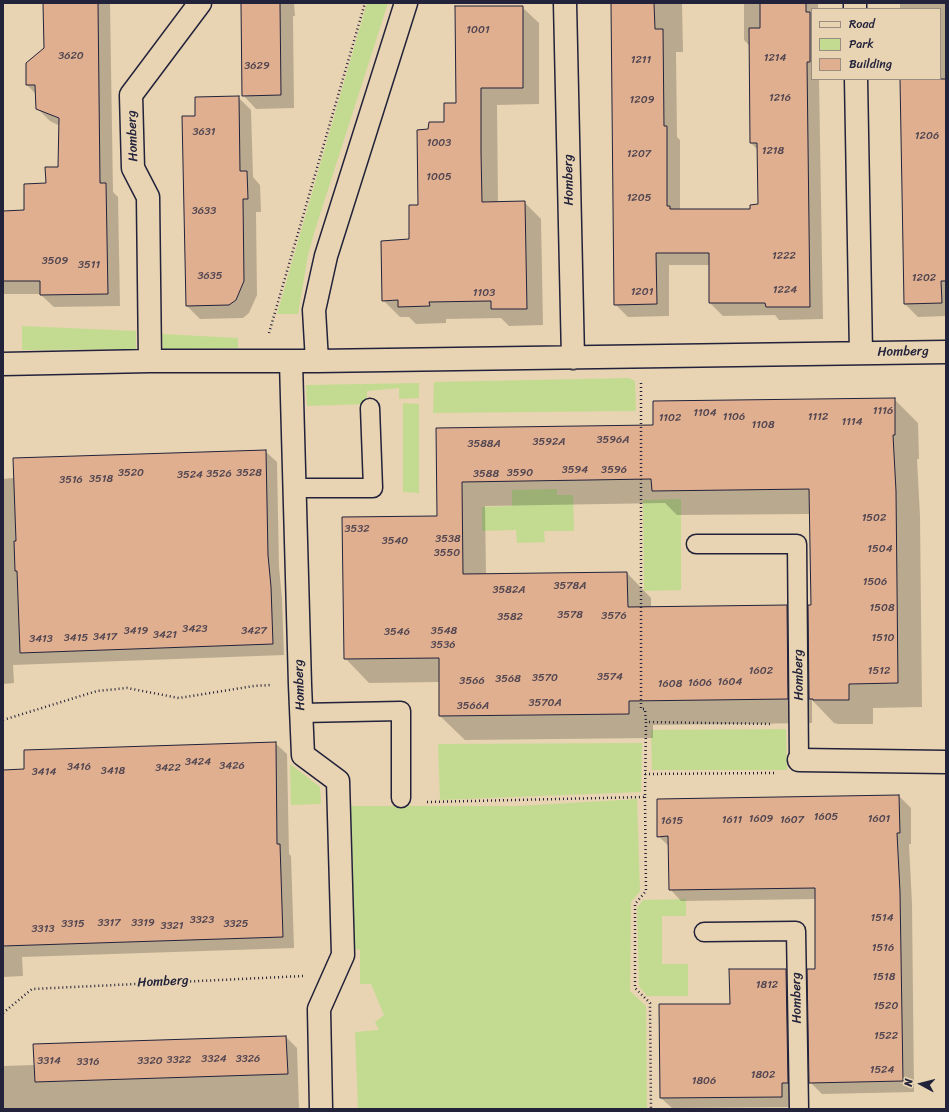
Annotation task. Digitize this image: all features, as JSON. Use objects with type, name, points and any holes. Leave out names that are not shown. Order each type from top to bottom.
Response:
[{"type":"street","name":"Homberg","points":[[150,361],[148,198],[133,168],[131,95],[200,3]]},
{"type":"street","points":[[316,361],[314,310],[326,256],[406,3]]},
{"type":"street","name":"Homberg","points":[[565,3],[573,358]]},
{"type":"street","name":"Homberg","points":[[856,80],[861,353]]},
{"type":"street","name":"Homberg","points":[[3,364],[150,361],[291,362],[946,352]]},
{"type":"street","name":"Homberg","points":[[291,362],[303,755],[338,781],[343,955],[319,1009],[321,1109]]},
{"type":"street","points":[[799,760],[946,762]]},
{"type":"lane","points":[[294,488],[373,488],[370,408]]},
{"type":"lane","name":"Homberg","points":[[696,544],[797,544],[799,760]]},
{"type":"lane","points":[[301,713],[401,711],[401,798]]},
{"type":"lane","name":"Homberg","points":[[704,932],[796,931],[799,1109]]},
{"type":"path","points":[[260,362],[365,3]]},
{"type":"path","points":[[641,357],[641,709],[645,709],[646,722],[646,891],[635,904],[635,988],[650,1003],[651,1109]]},
{"type":"path","points":[[3,720],[97,691],[128,688],[179,698],[254,686],[300,685]]},
{"type":"path","points":[[646,722],[799,724]]},
{"type":"path","points":[[645,774],[786,773],[799,760]]},
{"type":"path","points":[[425,802],[645,797]]},
{"type":"path","name":"Homberg","points":[[3,1013],[32,989],[306,976],[328,988]]},
{"type":"green space","points":[[367,3],[388,3],[315,230],[308,255],[298,314],[277,314]]},
{"type":"green space","points":[[22,326],[136,331],[136,349],[22,350]]},
{"type":"green space","points":[[162,334],[238,338],[238,348],[163,349]]},
{"type":"green space","points":[[629,378],[635,381],[636,411],[433,413],[434,382]]},
{"type":"green space","points":[[419,383],[419,398],[399,399],[399,388],[367,391],[367,404],[307,406],[306,385]]},
{"type":"green space","points":[[403,403],[419,404],[419,493],[403,492]]},
{"type":"green space","points":[[557,489],[557,495],[573,495],[574,531],[544,531],[545,542],[517,543],[516,530],[482,531],[482,507],[512,506],[512,490]]},
{"type":"green space","points":[[681,499],[681,590],[644,591],[643,500]]},
{"type":"green space","points":[[786,729],[787,770],[652,770],[651,730]]},
{"type":"green space","points":[[642,743],[641,792],[440,800],[438,744]]},
{"type":"green space","points":[[290,764],[320,787],[321,804],[291,805]]},
{"type":"green space","points":[[637,799],[640,891],[631,902],[630,991],[646,1006],[647,1109],[358,1109],[355,1032],[379,1030],[375,1022],[384,1015],[371,984],[360,984],[360,950],[354,949],[348,806],[519,806]]},
{"type":"green space","points":[[686,899],[686,916],[662,916],[662,964],[688,964],[688,996],[647,996],[639,986],[637,908],[643,900]]},
{"type":"building","points":[[43,3],[98,3],[100,183],[106,183],[108,294],[40,295],[40,281],[3,281],[3,211],[24,210],[24,184],[46,183],[45,167],[58,167],[59,118],[36,109],[35,85],[26,85],[26,63],[44,48]]},
{"type":"building","points":[[241,3],[280,3],[281,95],[242,96]]},
{"type":"building","points":[[611,3],[654,3],[655,29],[663,29],[664,126],[667,126],[667,206],[670,206],[670,209],[750,209],[750,205],[758,204],[757,143],[750,143],[749,28],[760,28],[760,3],[806,3],[806,12],[810,12],[810,62],[807,62],[810,307],[766,307],[765,303],[709,303],[709,253],[656,253],[657,304],[614,305]]},
{"type":"building","points":[[455,6],[523,6],[523,88],[481,88],[481,152],[482,202],[525,201],[527,309],[491,309],[491,301],[429,302],[430,306],[398,307],[398,300],[382,301],[381,241],[409,239],[409,205],[418,205],[417,130],[428,129],[429,122],[444,122],[444,103],[456,103]]},
{"type":"building","points":[[946,79],[946,281],[941,281],[942,303],[904,304],[900,80]]},
{"type":"building","points":[[239,96],[240,171],[247,171],[248,199],[243,199],[244,281],[236,300],[229,305],[186,306],[182,116],[195,116],[195,97]]},
{"type":"building","points":[[895,398],[895,435],[893,435],[896,491],[898,683],[849,684],[849,700],[809,699],[808,605],[811,605],[809,489],[652,491],[651,479],[462,482],[463,574],[627,572],[628,607],[787,605],[788,699],[629,701],[629,714],[439,716],[439,658],[344,659],[342,517],[437,516],[436,428],[653,425],[653,401]]},
{"type":"building","points":[[266,450],[268,555],[271,587],[273,644],[20,653],[17,571],[15,571],[14,541],[16,541],[13,458]]},
{"type":"building","points":[[276,742],[277,844],[280,844],[283,937],[3,946],[3,770],[24,769],[24,750]]},
{"type":"building","points":[[899,795],[900,833],[897,833],[900,892],[903,1081],[809,1083],[807,969],[815,969],[815,888],[669,890],[668,836],[657,837],[657,799]]},
{"type":"building","points":[[729,969],[786,969],[788,1083],[782,1083],[782,1097],[660,1098],[659,1004],[730,1004]]},
{"type":"building","points":[[286,1036],[288,1074],[35,1082],[33,1044]]}]
